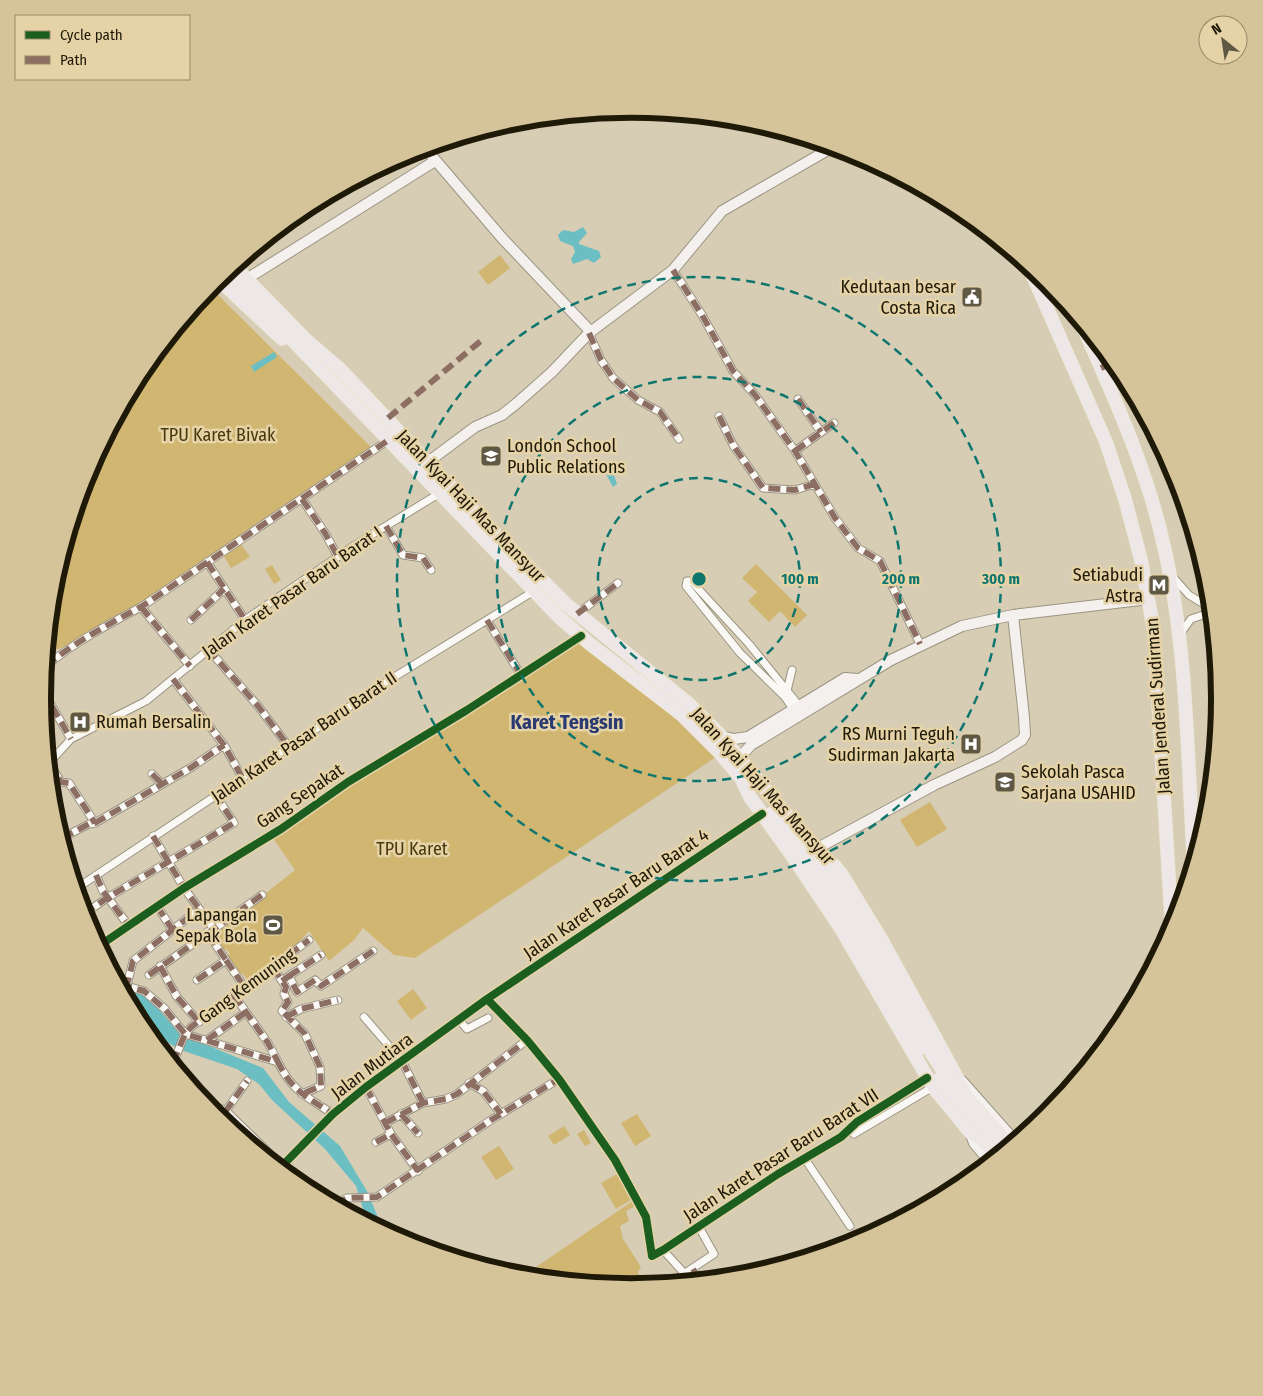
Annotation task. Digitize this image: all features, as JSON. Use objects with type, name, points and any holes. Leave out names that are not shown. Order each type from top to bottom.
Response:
[{"type":"main road","name":"Jalan Kyai Haji Mas Mansyur","points":[[245,266],[308,334],[322,353],[512,551],[578,614],[689,704],[740,757],[818,853],[835,866],[852,891],[913,995],[950,1067]]},
{"type":"main road","name":"Jalan Kyai Haji Mas Mansyur","points":[[239,272],[333,382],[390,439],[440,494],[534,591],[581,636],[682,715],[719,752],[741,778],[750,797],[840,927],[930,1082],[970,1132]]},
{"type":"main road","name":"Jalan Kyai Haji Mas Mansyur","points":[[233,277],[286,326],[322,353]]},
{"type":"main road","name":"Jalan Jenderal Sudirman","points":[[1035,282],[1106,442],[1125,499],[1149,599],[1160,714],[1171,912]]},
{"type":"main road","name":"Jalan Kyai Haji Mas Mansyur","points":[[224,285],[312,366],[333,382]]},
{"type":"main road","name":"Jalan Jenderal Sudirman","points":[[1090,342],[1144,475],[1156,512],[1170,574],[1180,634],[1187,721],[1193,844]]},
{"type":"main road","points":[[741,778],[831,884],[874,947],[932,1056],[1006,1141]]},
{"type":"main road","points":[[818,853],[831,884],[863,946],[931,1070],[999,1146]]},
{"type":"main road","points":[[950,1067],[1000,1146]]},
{"type":"main road","points":[[970,1132],[982,1141],[992,1152]]},
{"type":"street","points":[[428,462],[475,427],[502,415],[552,372],[590,332],[670,273],[722,211],[825,152]]},
{"type":"street","points":[[430,154],[502,238],[590,332],[602,360],[613,378],[638,400],[660,412],[679,440]]},
{"type":"street","points":[[253,275],[435,161]]},
{"type":"street","points":[[670,273],[702,315],[733,371],[755,395],[795,452],[825,502],[858,548],[880,562],[920,644]]},
{"type":"street","points":[[1101,368],[1107,365]]},
{"type":"street","points":[[798,399],[821,432]]},
{"type":"street","points":[[719,416],[733,445],[763,488],[795,490],[815,484]]},
{"type":"street","points":[[795,452],[834,423]]},
{"type":"street","points":[[52,661],[102,627],[141,607],[390,439]]},
{"type":"street","name":"Jalan Karet Pasar Baru Barat I","points":[[54,757],[71,739],[146,701],[245,620],[386,526],[440,494]]},
{"type":"street","points":[[302,499],[325,533],[338,558]]},
{"type":"street","points":[[386,526],[403,555],[423,558],[431,570]]},
{"type":"street","points":[[206,562],[245,620]]},
{"type":"street","points":[[1170,574],[1188,595],[1204,605]]},
{"type":"street","points":[[688,581],[691,581],[749,644],[788,690],[799,711],[740,653],[686,586],[688,581]]},
{"type":"street","points":[[578,614],[618,583]]},
{"type":"street","points":[[191,620],[224,589]]},
{"type":"street","name":"Jalan Karet Pasar Baru Barat II","points":[[82,884],[391,679],[534,591]]},
{"type":"street","points":[[695,598],[702,593]]},
{"type":"street","points":[[721,736],[734,739],[748,737],[859,679],[920,644],[962,626],[1014,615],[1149,599]]},
{"type":"street","points":[[141,607],[190,666]]},
{"type":"street","points":[[1180,634],[1191,618],[1205,612]]},
{"type":"street","points":[[818,853],[934,786],[995,757],[1022,740],[1025,735],[1024,717],[1014,615]]},
{"type":"street","points":[[487,620],[521,675]]},
{"type":"street","name":"Gang Sepakat","points":[[105,942],[184,888],[281,829],[387,757],[468,710],[581,636]]},
{"type":"street","points":[[740,653],[749,644]]},
{"type":"street","points":[[208,649],[258,706],[289,747]]},
{"type":"street","points":[[756,668],[762,661]]},
{"type":"street","points":[[785,697],[792,670]]},
{"type":"street","points":[[173,679],[224,745],[243,779]]},
{"type":"street","points":[[51,705],[71,739]]},
{"type":"street","points":[[740,757],[751,745],[799,711]]},
{"type":"street","points":[[68,835],[95,823],[224,745]]},
{"type":"street","points":[[56,774],[61,782],[69,783],[95,823]]},
{"type":"street","points":[[152,774],[162,784]]},
{"type":"street","points":[[91,909],[234,823],[216,796]]},
{"type":"street","name":"Jalan Karet Pasar Baru Barat 4","points":[[486,999],[762,814]]},
{"type":"street","points":[[153,836],[199,909],[226,960],[245,988]]},
{"type":"street","points":[[96,874],[107,898],[128,926]]},
{"type":"street","points":[[149,974],[262,895]]},
{"type":"street","points":[[157,906],[172,929]]},
{"type":"street","points":[[126,982],[133,961],[199,909]]},
{"type":"street","name":"Gang Kemuning","points":[[185,1035],[234,995],[309,940]]},
{"type":"street","points":[[290,976],[297,992],[315,980],[321,986],[373,951]]},
{"type":"street","points":[[282,981],[321,954]]},
{"type":"street","points":[[197,980],[226,960]]},
{"type":"street","points":[[160,966],[177,997],[199,1022]]},
{"type":"street","points":[[273,967],[286,988],[284,994],[288,1000],[282,1011],[305,1034],[320,1067],[321,1086],[302,1094]]},
{"type":"street","points":[[129,987],[144,992],[165,1010],[185,1035],[278,1062]]},
{"type":"street","points":[[234,995],[268,1042],[287,1080],[331,1117]]},
{"type":"street","points":[[341,1201],[347,1198],[372,1198],[418,1171],[501,1114],[559,1079],[527,1040],[486,999]]},
{"type":"street","name":"Jalan Mutiara","points":[[285,1163],[331,1117],[366,1087],[486,999]]},
{"type":"street","points":[[286,1016],[301,1009],[338,1000]]},
{"type":"street","points":[[207,1040],[246,1012]]},
{"type":"street","points":[[364,1017],[402,1061],[423,1103]]},
{"type":"street","points":[[459,1020],[464,1029],[467,1029],[488,1018]]},
{"type":"street","points":[[176,1057],[185,1035]]},
{"type":"street","points":[[386,1123],[423,1103],[446,1099],[527,1040]]},
{"type":"street","name":"Jalan Kyai Haji Mas Mansyur","points":[[950,1067],[1011,1136]]},
{"type":"street","name":"Jalan Karet Pasar Baru Barat VII","points":[[559,1079],[598,1133],[635,1194],[646,1217],[652,1256],[778,1174],[841,1137],[856,1122],[930,1082]]},
{"type":"street","points":[[225,1112],[247,1081]]},
{"type":"street","name":"Jalan Karet Pasar Baru Barat VII","points":[[854,1134],[930,1082]]},
{"type":"street","points":[[469,1084],[483,1091],[501,1114]]},
{"type":"street","points":[[366,1087],[391,1134],[418,1171]]},
{"type":"street","points":[[401,1114],[418,1133]]},
{"type":"street","name":"Jalan Kyai Haji Mas Mansyur","points":[[970,1132],[974,1142],[986,1157]]},
{"type":"street","points":[[376,1142],[391,1134]]},
{"type":"street","points":[[805,1159],[850,1226]]},
{"type":"street","name":"Jalan Karet Pasar Baru Barat VII","points":[[683,1275],[714,1253],[699,1227]]},
{"type":"street","points":[[663,1250],[686,1274]]},
{"type":"street","points":[[693,1270],[696,1274]]},
{"type":"green space","points":[[500,255],[510,268],[488,285],[478,272]]},
{"type":"green space","name":"TPU Karet Bivak","points":[[216,293],[374,450],[135,606],[69,645],[53,651],[62,585],[82,511],[95,476],[111,441],[149,376],[195,315]]},
{"type":"green space","points":[[241,544],[250,557],[231,568],[223,555]]},
{"type":"green space","points":[[756,564],[807,615],[795,627],[780,611],[769,622],[748,601],[757,592],[742,578]]},
{"type":"green space","points":[[272,565],[281,580],[274,584],[265,569]]},
{"type":"green space","name":"TPU Karet","points":[[583,633],[647,687],[716,757],[415,958],[394,955],[363,928],[354,940],[329,961],[309,931],[290,952],[249,982],[242,973],[239,975],[226,957],[230,954],[226,949],[223,951],[214,934],[295,870],[268,831]]},
{"type":"green space","points":[[930,802],[947,829],[917,847],[900,820]]},
{"type":"green space","points":[[413,989],[427,1008],[411,1020],[397,1001]]},
{"type":"green space","points":[[637,1114],[651,1136],[635,1146],[621,1123]]},
{"type":"green space","points":[[564,1126],[570,1135],[554,1145],[548,1136]]},
{"type":"green space","points":[[584,1130],[591,1143],[585,1146],[577,1134]]},
{"type":"green space","points":[[499,1146],[514,1169],[496,1180],[481,1157]]},
{"type":"green space","points":[[617,1174],[631,1200],[616,1209],[601,1183]]},
{"type":"green space","points":[[634,1200],[635,1206],[626,1211],[629,1221],[620,1226],[623,1239],[641,1267],[638,1272],[640,1278],[594,1277],[533,1269]]},
{"type":"water","points":[[583,227],[587,233],[579,244],[599,251],[601,257],[594,263],[587,259],[573,264],[571,259],[575,252],[573,246],[560,241],[558,235],[563,230],[574,232]]},
{"type":"water","points":[[274,352],[277,357],[254,372],[251,366]]},
{"type":"water","points":[[596,462],[610,470],[617,484],[613,487],[606,474],[593,465]]},
{"type":"water","points":[[131,991],[148,997],[180,1034],[263,1068],[289,1102],[340,1146],[368,1193],[379,1220],[364,1213],[356,1186],[325,1149],[272,1100],[259,1084],[237,1069],[178,1049],[162,1038]]},
{"type":"marked path","points":[[673,270],[702,315],[733,371],[755,395],[795,451],[835,518],[858,548],[880,561],[920,644]]},
{"type":"marked path","points":[[589,333],[601,360],[613,378],[638,400],[660,412],[679,439]]},
{"type":"marked path","points":[[388,418],[482,340]]},
{"type":"marked path","points":[[1101,368],[1107,365]]},
{"type":"marked path","points":[[798,399],[821,432]]},
{"type":"marked path","points":[[719,416],[733,445],[763,488],[795,490],[815,484]]},
{"type":"marked path","points":[[795,451],[834,423]]},
{"type":"marked path","points":[[52,661],[104,627],[141,607],[390,439]]},
{"type":"marked path","points":[[302,499],[325,533],[338,557]]},
{"type":"marked path","points":[[386,526],[403,555],[423,558],[431,570]]},
{"type":"marked path","points":[[207,562],[245,620]]},
{"type":"marked path","points":[[577,614],[618,583]]},
{"type":"marked path","points":[[191,620],[224,589]]},
{"type":"marked path","points":[[141,607],[190,666]]},
{"type":"marked path","points":[[487,620],[521,675]]},
{"type":"marked path","points":[[208,649],[258,706],[289,747]]},
{"type":"marked path","points":[[173,679],[224,745],[243,779]]},
{"type":"marked path","points":[[51,705],[71,739]]},
{"type":"marked path","points":[[68,835],[89,824],[95,823],[192,767],[224,745]]},
{"type":"marked path","points":[[56,774],[61,782],[69,783],[95,823]]},
{"type":"marked path","points":[[152,774],[162,784]]},
{"type":"marked path","points":[[91,909],[234,823],[216,796]]},
{"type":"marked path","points":[[153,836],[184,888],[213,928]]},
{"type":"marked path","points":[[96,875],[103,891],[128,925]]},
{"type":"marked path","points":[[149,975],[262,895]]},
{"type":"marked path","points":[[157,906],[172,929]]},
{"type":"marked path","points":[[127,985],[133,961],[199,909]]},
{"type":"marked path","points":[[197,980],[226,960],[207,932]]},
{"type":"marked path","points":[[176,1057],[185,1034],[191,1027],[309,940]]},
{"type":"marked path","points":[[282,981],[289,976],[297,992],[315,980],[321,986],[373,951]]},
{"type":"marked path","points":[[289,976],[321,955]]},
{"type":"marked path","points":[[226,960],[245,988]]},
{"type":"marked path","points":[[160,966],[177,997],[199,1022]]},
{"type":"marked path","points":[[273,967],[286,987],[284,994],[288,1002],[282,1011],[305,1034],[320,1067],[321,1086],[302,1094]]},
{"type":"marked path","points":[[128,986],[144,991],[165,1009],[185,1034],[278,1062],[295,1087],[333,1114]]},
{"type":"marked path","points":[[234,995],[268,1043],[278,1062]]},
{"type":"marked path","points":[[286,1017],[301,1009],[338,1000]]},
{"type":"marked path","points":[[207,1040],[246,1012]]},
{"type":"marked path","points":[[385,1123],[423,1103],[446,1099],[457,1094],[527,1040]]},
{"type":"marked path","points":[[402,1061],[423,1103]]},
{"type":"marked path","points":[[341,1201],[347,1198],[377,1197],[491,1120],[559,1079]]},
{"type":"marked path","points":[[225,1112],[247,1081]]},
{"type":"marked path","points":[[469,1083],[483,1091],[501,1114]]},
{"type":"marked path","points":[[366,1087],[391,1134],[418,1171]]},
{"type":"marked path","points":[[401,1114],[418,1133]]},
{"type":"marked path","points":[[376,1142],[391,1134]]},
{"type":"marked path","points":[[693,1269],[696,1274]]},
{"type":"cycle path","points":[[105,942],[184,888],[281,829],[348,782],[467,710],[581,636]]},
{"type":"cycle path","points":[[285,1163],[333,1114],[366,1087],[487,999],[762,814]]},
{"type":"cycle path","points":[[487,999],[527,1040],[559,1079],[615,1160],[646,1217],[652,1256],[778,1174],[841,1137],[857,1122],[927,1078]]},
{"type":"place","name":"Kedutaan besar Costa Rica","points":[[972,297]]},
{"type":"place","name":"London School Public Relations","points":[[491,456]]},
{"type":"place","name":"Setiabudi Astra","points":[[1159,585]]},
{"type":"place","name":"Rumah Bersalin","points":[[80,722]]},
{"type":"place","name":"RS Murni Teguh Sudirman Jakarta","points":[[971,744]]},
{"type":"place","name":"Sekolah Pasca Sarjana USAHID","points":[[1005,782]]},
{"type":"place","name":"Lapangan Sepak Bola","points":[[273,925]]},
{"type":"district","name":"Karet Tengsin","points":[[567,722]]}]
